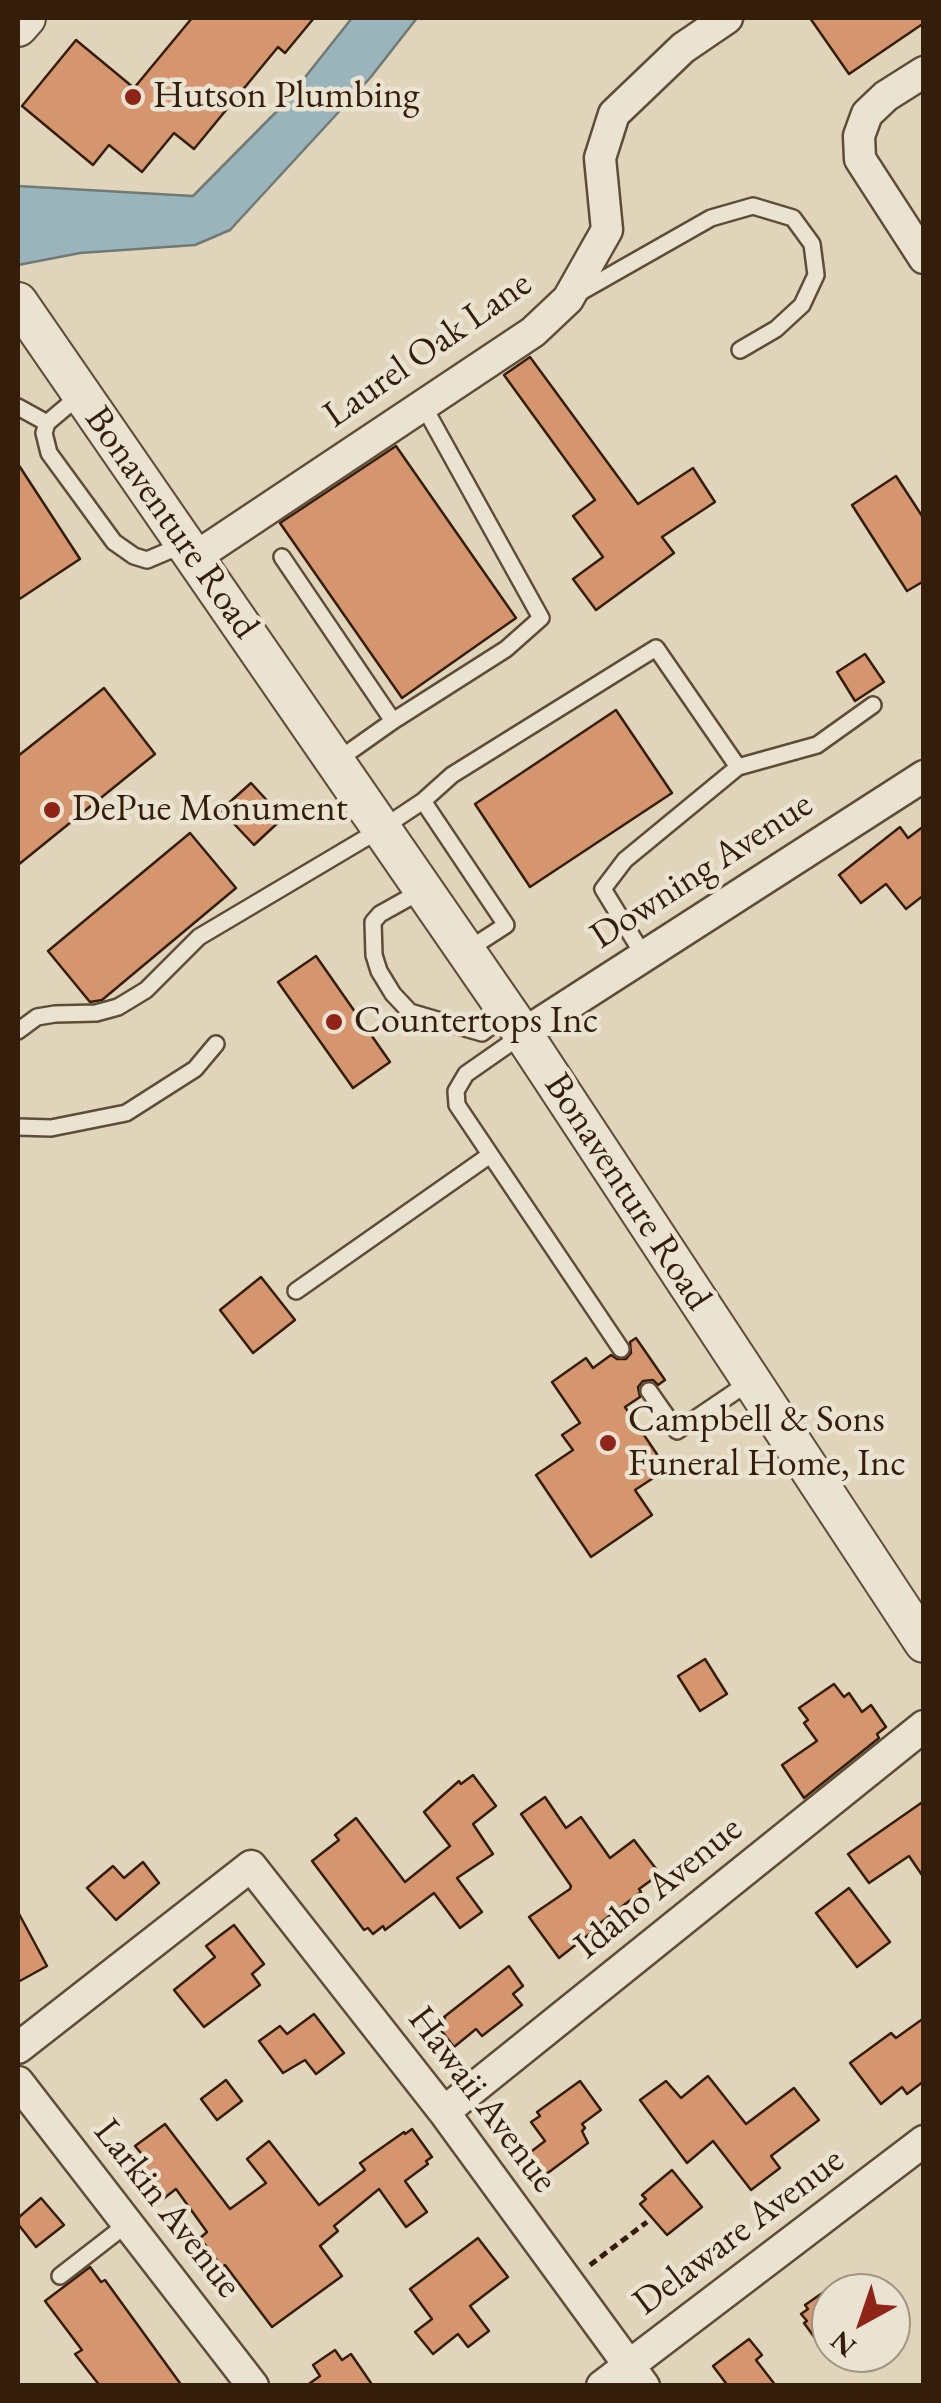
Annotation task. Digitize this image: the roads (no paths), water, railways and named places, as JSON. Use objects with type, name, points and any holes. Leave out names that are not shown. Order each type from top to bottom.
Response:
[{"type":"street","points":[[18,28],[26,18]]},
{"type":"street","name":"Laurel Oak Lane","points":[[190,551],[424,406],[532,332],[568,300],[607,230],[600,158],[614,114],[683,48],[726,18]]},
{"type":"street","points":[[924,72],[886,96],[867,114],[859,136],[860,159],[924,258]]},
{"type":"street","name":"Bonaventure Road","points":[[18,302],[516,1024],[924,1643]]},
{"type":"street","name":"Downing Avenue","points":[[516,1024],[644,956],[924,776]]},
{"type":"street","name":"Idaho Avenue","points":[[444,2112],[924,1726]]},
{"type":"street","name":"Hawaii Avenue","points":[[18,2048],[251,1866],[444,2112],[636,2376]]},
{"type":"street","name":"Larkin Avenue","points":[[18,2082],[253,2386]]},
{"type":"street","name":"Delaware Avenue","points":[[602,2386],[636,2376],[924,2141]]},
{"type":"lane","points":[[568,300],[711,218],[753,206],[793,218],[812,244],[816,275],[802,305],[776,329],[740,350]]},
{"type":"lane","points":[[80,392],[48,423],[44,434],[48,453],[114,542],[134,556],[148,560],[190,551]]},
{"type":"lane","points":[[335,762],[506,648],[540,618],[424,406]]},
{"type":"lane","points":[[18,407],[48,423]]},
{"type":"lane","points":[[282,557],[392,721]]},
{"type":"lane","points":[[18,1032],[36,1017],[96,1013],[146,990],[199,937],[381,829],[423,801],[452,775],[656,648],[738,767]]},
{"type":"lane","points":[[644,956],[602,889],[625,860],[738,767],[818,744],[874,705]]},
{"type":"lane","points":[[423,801],[506,925],[466,951]]},
{"type":"lane","points":[[423,890],[380,914],[374,922],[378,971],[393,994],[410,1012],[482,1033],[516,1024]]},
{"type":"lane","points":[[516,1024],[466,1074],[456,1091],[457,1105],[621,1348]]},
{"type":"lane","points":[[18,1127],[52,1128],[126,1113],[195,1069],[216,1044]]},
{"type":"lane","points":[[296,1291],[490,1155]]},
{"type":"lane","points":[[649,1391],[676,1431],[751,1381]]},
{"type":"lane","points":[[60,2276],[128,2224]]},
{"type":"water","points":[[352,18],[417,18],[370,78],[230,230],[195,245],[80,253],[18,265],[18,186],[193,196],[283,105]]},
{"type":"place","name":"Hutson Plumbing","points":[[133,97]]},
{"type":"place","name":"DePue Monument","points":[[52,810]]},
{"type":"place","name":"Countertops Inc","points":[[334,1022]]},
{"type":"place","name":"Campbell & Sons Funeral Home, Inc","points":[[608,1443]]}]
